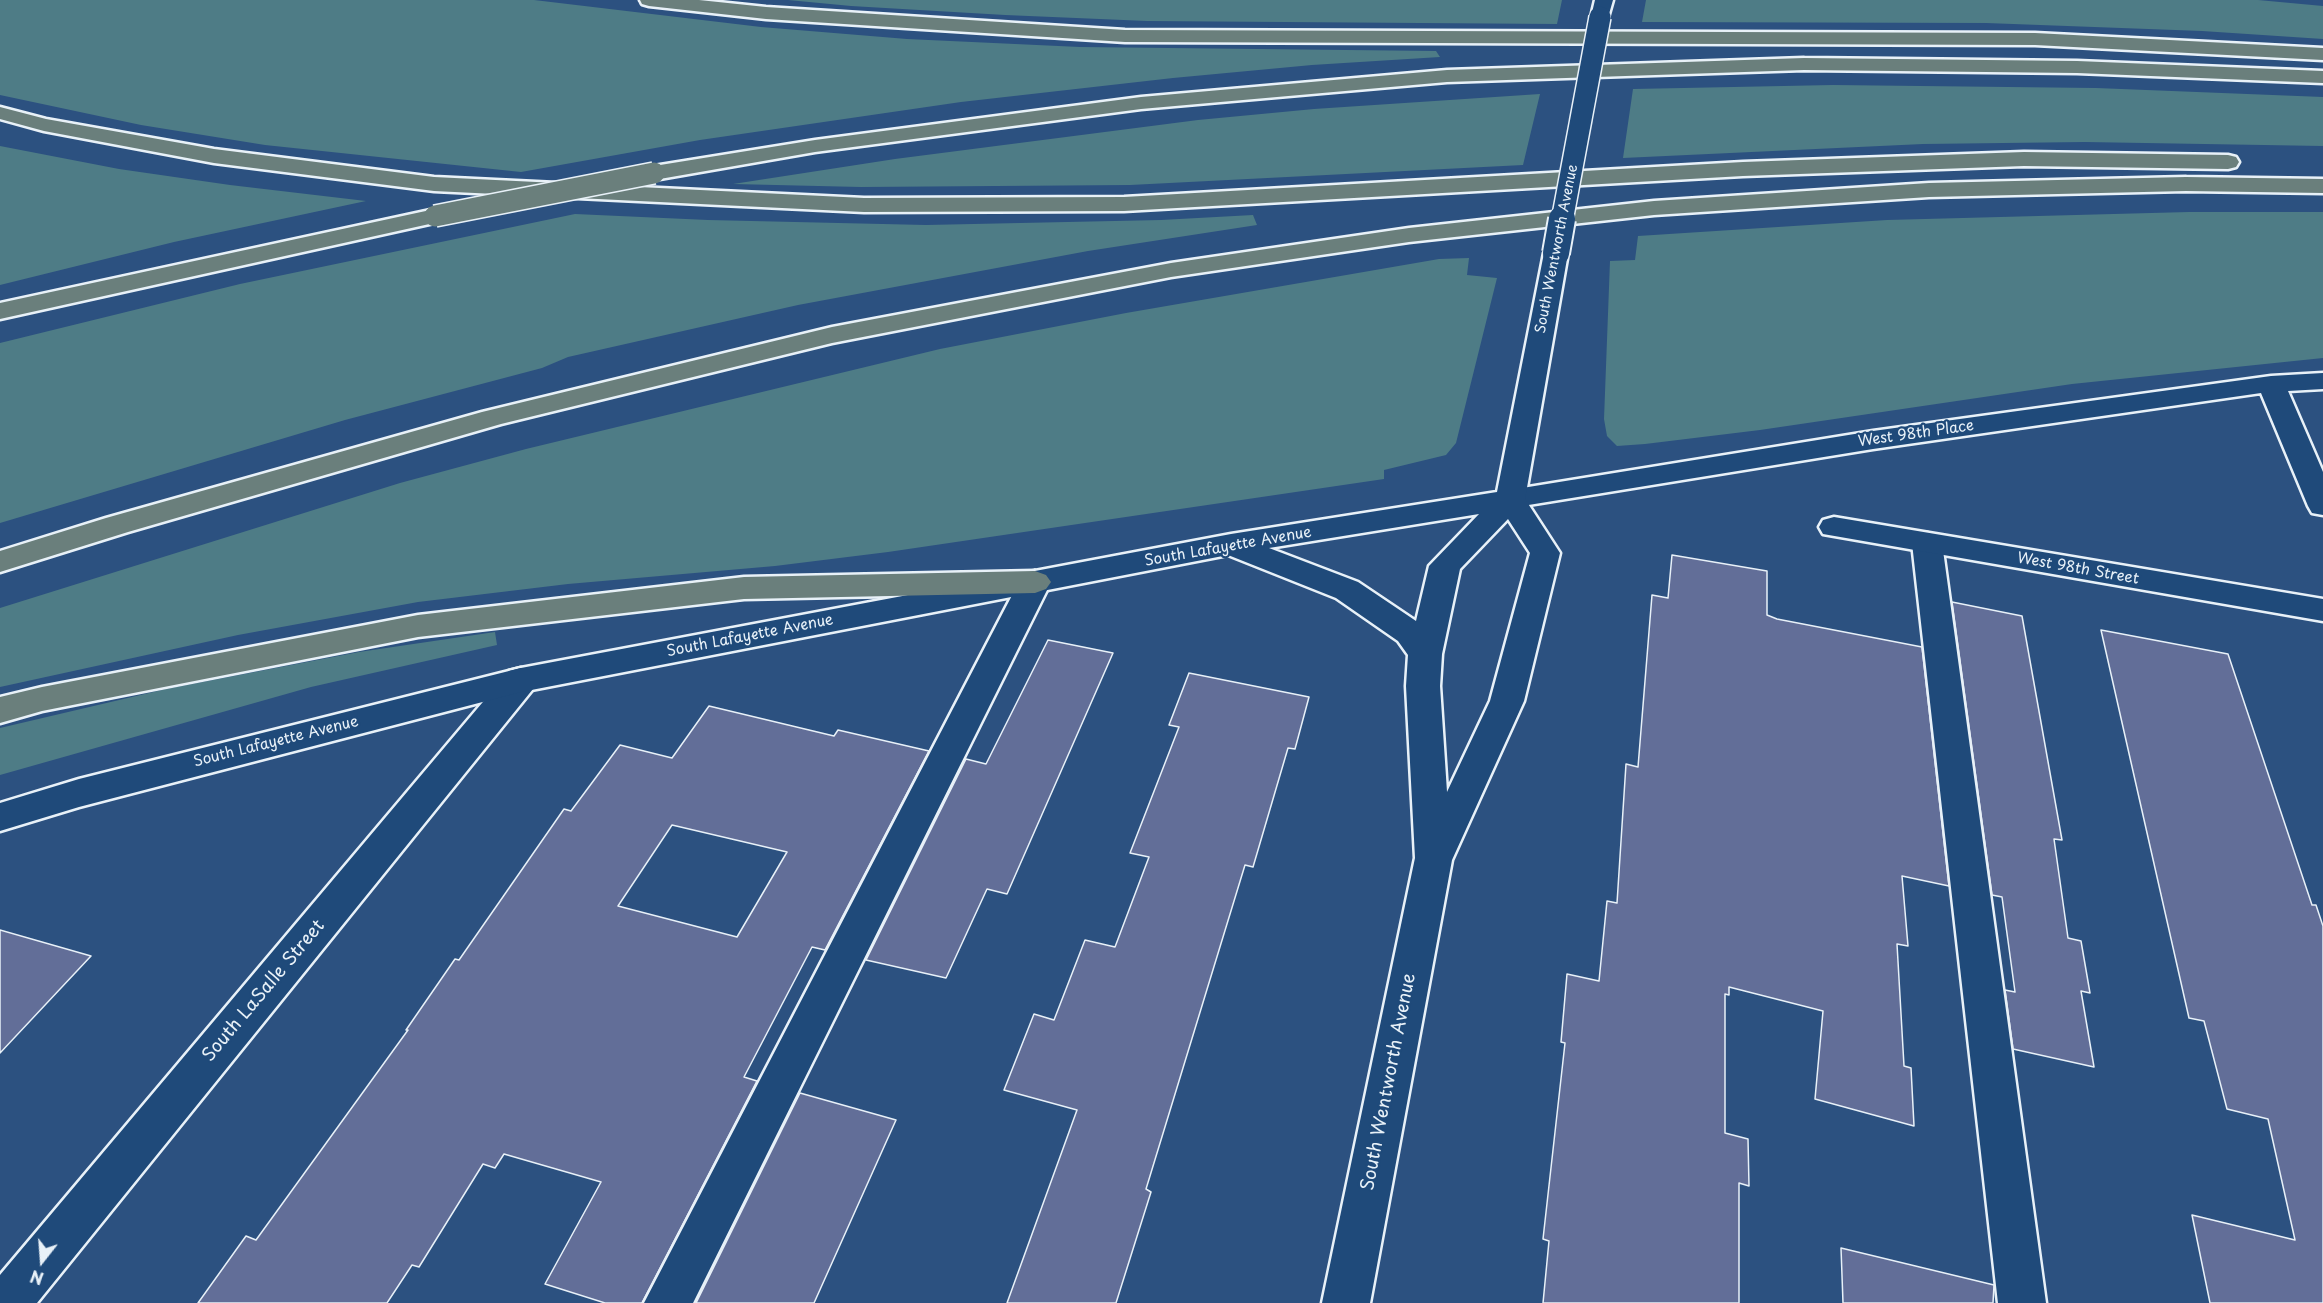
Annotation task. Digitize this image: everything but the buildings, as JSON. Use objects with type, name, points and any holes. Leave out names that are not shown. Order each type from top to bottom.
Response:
[{"type":"highway","points":[[649,0],[789,14],[1125,36],[2035,39],[2323,54]]},
{"type":"highway","points":[[0,310],[435,216],[654,173],[814,146],[1141,103],[1448,76],[1804,64],[2077,67],[2323,77]]},
{"type":"highway","points":[[0,113],[44,125],[214,156],[434,184],[864,205],[1124,204],[1743,169],[2024,159],[2251,162]]},
{"type":"highway","points":[[0,562],[117,525],[492,418],[832,335],[1171,270],[1409,235],[1654,208],[1929,190],[2186,184],[2323,186]]},
{"type":"highway","points":[[0,710],[42,699],[429,625],[744,588],[1035,582]]},
{"type":"street","name":"South Wentworth Avenue","points":[[1433,860],[1423,686],[1425,654],[1445,566],[1510,499],[1602,9]]},
{"type":"street","name":"West 98th Place","points":[[1510,499],[1873,440],[2271,384],[2323,381]]},
{"type":"street","points":[[2271,384],[2323,506]]},
{"type":"street","name":"South Wentworth Avenue","points":[[1346,1303],[1433,860],[1507,701],[1545,553],[1510,499]]},
{"type":"street","name":"South Lafayette Avenue","points":[[0,818],[80,793],[521,680],[1231,544],[1510,499]]},
{"type":"street","name":"West 98th Street","points":[[1833,527],[2323,610]]},
{"type":"street","points":[[1927,543],[2022,1303]]},
{"type":"street","points":[[1231,544],[1347,590],[1410,633],[1425,654]]},
{"type":"street","points":[[668,1303],[1035,582]]},
{"type":"street","name":"South LaSalle Street","points":[[7,1303],[521,680]]},
{"type":"green space","points":[[0,0],[534,0],[761,27],[907,39],[1080,47],[1436,51],[1440,57],[1312,65],[1173,78],[961,102],[700,140],[521,172],[265,145],[141,125],[0,95]]},
{"type":"green space","points":[[788,0],[1562,0],[1557,24],[1147,21],[851,6]]},
{"type":"green space","points":[[1646,0],[2258,0],[2323,6],[2323,39],[2202,31],[1986,23],[1642,22]]},
{"type":"green space","points":[[1833,85],[2096,88],[2323,97],[2323,146],[2085,142],[1923,144],[1623,158],[1633,89]]},
{"type":"green space","points":[[1540,94],[1523,165],[1130,185],[861,187],[733,184],[895,159],[1198,120],[1314,109]]},
{"type":"green space","points":[[0,146],[119,169],[366,201],[174,242],[0,285]]},
{"type":"green space","points":[[2189,212],[2323,212],[2323,358],[2072,384],[1760,430],[1645,444],[1617,446],[1607,436],[1604,419],[1610,261],[1635,260],[1638,236],[1887,220]]},
{"type":"green space","points":[[575,214],[708,220],[926,225],[1161,220],[1253,215],[1257,225],[1088,251],[798,305],[568,357],[542,368],[345,420],[0,523],[0,343],[240,284]]},
{"type":"green space","points":[[1469,258],[1467,275],[1497,278],[1456,443],[1446,455],[1384,470],[1384,479],[888,552],[775,566],[568,584],[418,602],[238,635],[0,687],[0,608],[400,483],[526,449],[940,349],[1126,313],[1439,259]]},
{"type":"green space","points":[[495,632],[497,645],[311,687],[0,775],[0,728],[166,689],[359,652]]}]
